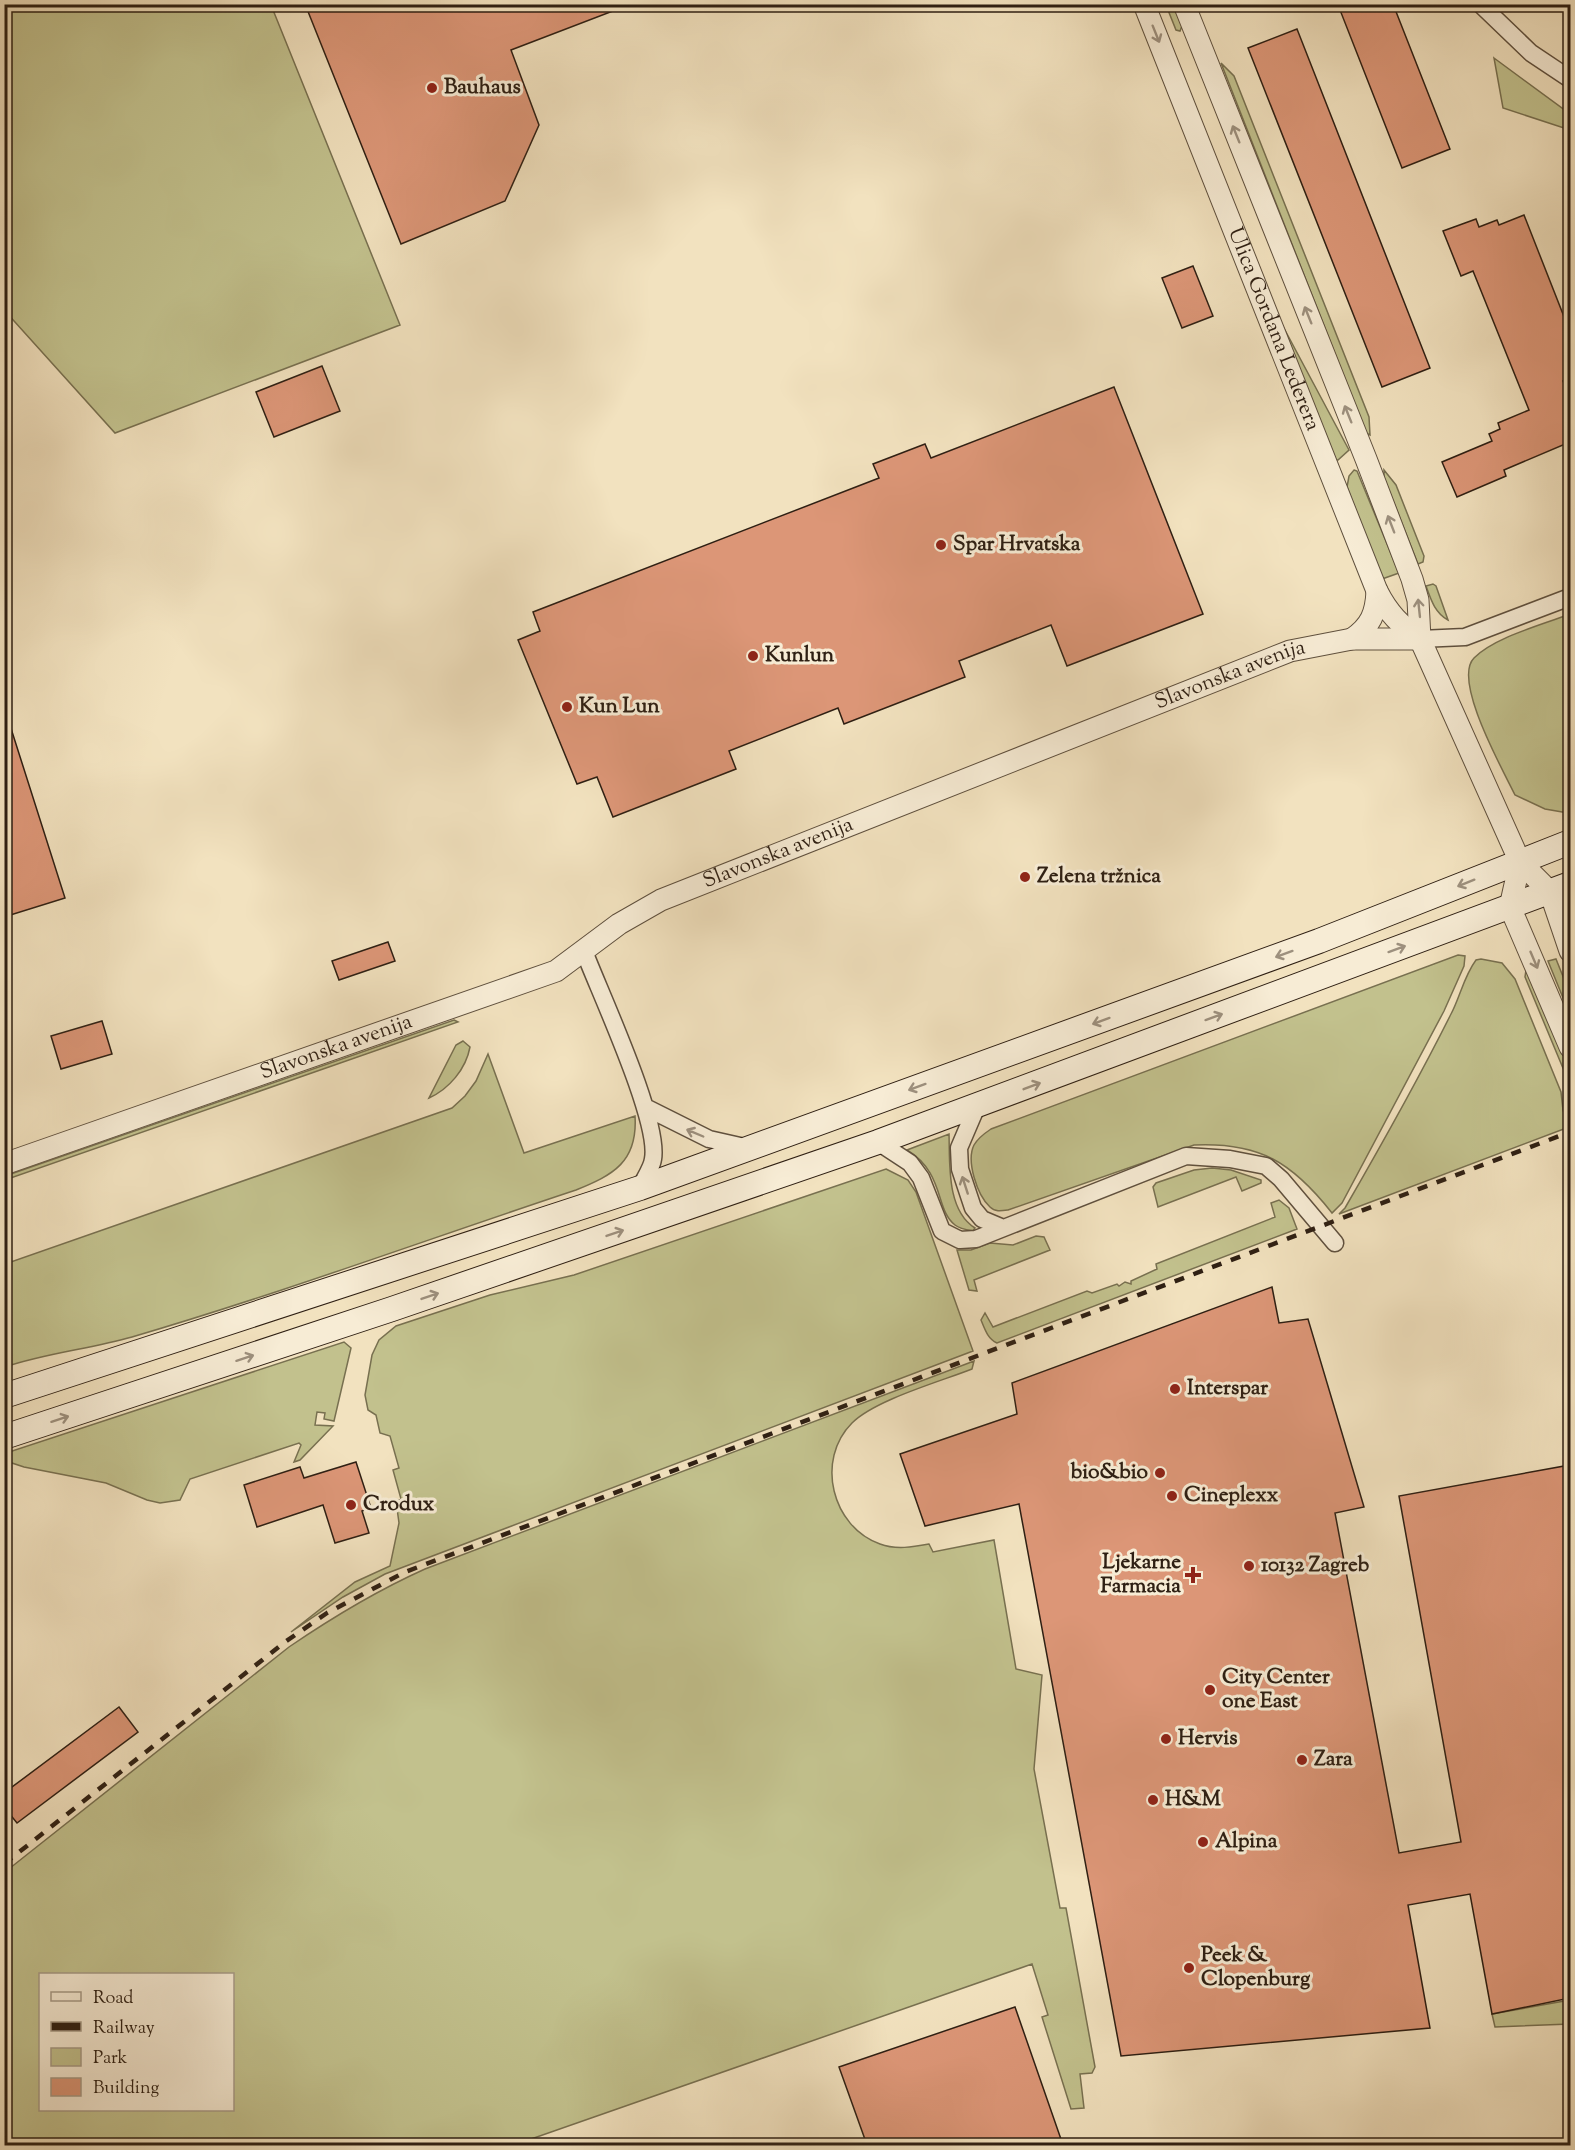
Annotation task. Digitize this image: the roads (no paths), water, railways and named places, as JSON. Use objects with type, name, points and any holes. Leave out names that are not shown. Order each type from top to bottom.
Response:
[{"type":"main road","points":[[4,1396],[640,1188],[1309,945],[1570,842]]},
{"type":"main road","points":[[4,1437],[403,1306],[878,1142],[1560,888]]},
{"type":"street","name":"Ulica Gordana Lederera","points":[[1143,4],[1377,591],[1387,611],[1397,622],[1420,639]]},
{"type":"street","name":"Ulica Gordana Lederera","points":[[1184,4],[1407,568],[1418,600],[1420,639],[1520,861],[1560,888]]},
{"type":"street","points":[[1483,5],[1531,53],[1570,79]]},
{"type":"street","points":[[1352,639],[1365,629],[1375,614],[1377,591]]},
{"type":"street","name":"Slavonska avenija","points":[[4,1164],[556,971],[619,924],[661,900],[1271,658],[1309,646],[1352,639],[1465,638],[1570,597]]},
{"type":"street","points":[[1520,861],[1510,907],[1570,1047]]},
{"type":"street","points":[[1560,888],[1570,951]]},
{"type":"street","points":[[584,951],[645,1107],[652,1136],[653,1159],[640,1188]]},
{"type":"street","points":[[977,1106],[959,1148],[960,1169],[973,1208],[982,1219],[1001,1227]]},
{"type":"street","points":[[645,1107],[709,1139],[749,1148]]},
{"type":"street","points":[[878,1142],[910,1163],[921,1178],[942,1231],[960,1240],[976,1239],[1001,1227],[1186,1156],[1230,1159],[1266,1166],[1281,1179],[1335,1243]]},
{"type":"railway","points":[[4,1864],[285,1642],[327,1613],[405,1572],[1570,1132]]},
{"type":"place","name":"Bauhaus","points":[[432,88]]},
{"type":"place","name":"Spar Hrvatska","points":[[941,545]]},
{"type":"place","name":"Kunlun","points":[[753,656]]},
{"type":"place","name":"Kun Lun","points":[[567,707]]},
{"type":"place","name":"Zelena tržnica","points":[[1025,877]]},
{"type":"place","name":"Interspar","points":[[1175,1389]]},
{"type":"place","name":"bio&bio","points":[[1160,1473]]},
{"type":"place","name":"Cineplexx","points":[[1172,1496]]},
{"type":"place","name":"Crodux","points":[[351,1505]]},
{"type":"place","name":"10132 Zagreb","points":[[1249,1566]]},
{"type":"place","name":"Ljekarne Farmacia","points":[[1193,1575]]},
{"type":"place","name":"City Center one East","points":[[1210,1690]]},
{"type":"place","name":"Hervis","points":[[1166,1739]]},
{"type":"place","name":"Zara","points":[[1302,1760]]},
{"type":"place","name":"H&M","points":[[1153,1800]]},
{"type":"place","name":"Alpina","points":[[1203,1842]]},
{"type":"place","name":"Peek & Clopenburg","points":[[1189,1968]]}]
